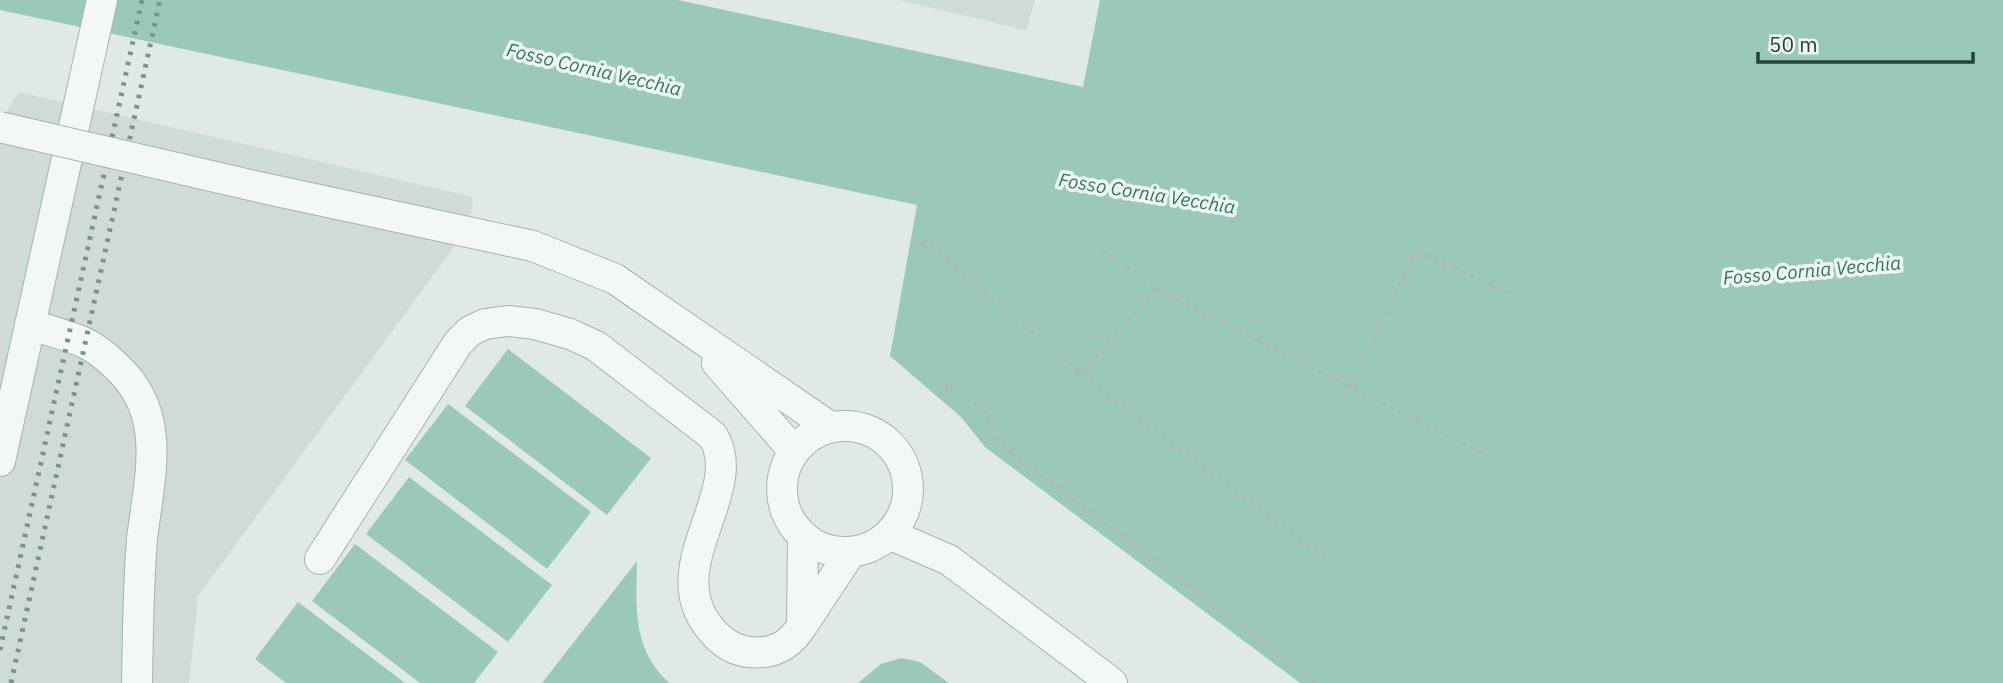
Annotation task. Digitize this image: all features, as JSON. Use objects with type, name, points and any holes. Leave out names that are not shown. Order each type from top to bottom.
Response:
[{"type":"street","points":[[0,461],[102,0]]},
{"type":"street","points":[[0,127],[263,188],[533,246],[615,279],[830,427]]},
{"type":"street","points":[[320,559],[458,343],[470,331],[485,324],[508,321],[535,324],[570,334],[596,346],[713,436],[718,444],[720,458],[719,481],[698,548],[694,573],[695,599],[704,623],[736,650],[752,653],[773,651],[794,640],[851,552]]},
{"type":"street","points":[[30,324],[85,343],[107,358],[129,378],[149,417],[153,438],[140,561],[137,683]]},
{"type":"street","points":[[689,331],[794,451]]},
{"type":"street","points":[[830,427],[866,429],[882,437],[895,450],[909,483],[904,514],[889,534],[874,545],[851,552],[819,547],[803,537],[791,522],[784,505],[782,486],[785,468],[794,451],[804,440],[830,427]]},
{"type":"street","points":[[907,502],[949,560]]},
{"type":"street","points":[[889,534],[949,560],[1112,683]]},
{"type":"street","points":[[802,626],[803,537]]},
{"type":"path","points":[[911,240],[932,247],[1081,374],[1331,562]]},
{"type":"path","points":[[1100,250],[1156,288],[1487,457]]},
{"type":"path","points":[[1352,387],[1415,251],[1510,293]]},
{"type":"path","points":[[1081,374],[1156,288]]},
{"type":"path","points":[[939,398],[949,384],[985,411],[994,439],[1317,683]]},
{"type":"shaded area","points":[[898,0],[1035,0],[1026,30]]},
{"type":"shaded area","points":[[19,92],[473,197],[470,225],[198,596],[189,683],[0,683],[0,122]]},
{"type":"water","name":"Fosso Cornia Vecchia","points":[[0,0],[678,0],[1083,87],[1100,0],[2003,0],[2003,683],[1300,683],[985,447],[961,417],[890,356],[917,205],[0,10]]},
{"type":"water","points":[[508,349],[651,458],[607,515],[465,406]]},
{"type":"water","points":[[448,404],[591,512],[547,569],[405,460]]},
{"type":"water","points":[[409,477],[552,585],[508,642],[366,534]]},
{"type":"water","points":[[355,544],[498,652],[474,683],[420,683],[312,601]]},
{"type":"water","points":[[637,561],[637,611],[642,641],[657,670],[669,683],[542,683]]},
{"type":"water","points":[[298,602],[405,683],[286,683],[255,659]]},
{"type":"water","points":[[901,658],[920,662],[949,683],[858,683],[881,664]]},
{"type":"railway","points":[[0,650],[142,0]]},
{"type":"railway","points":[[11,683],[160,0]]}]
